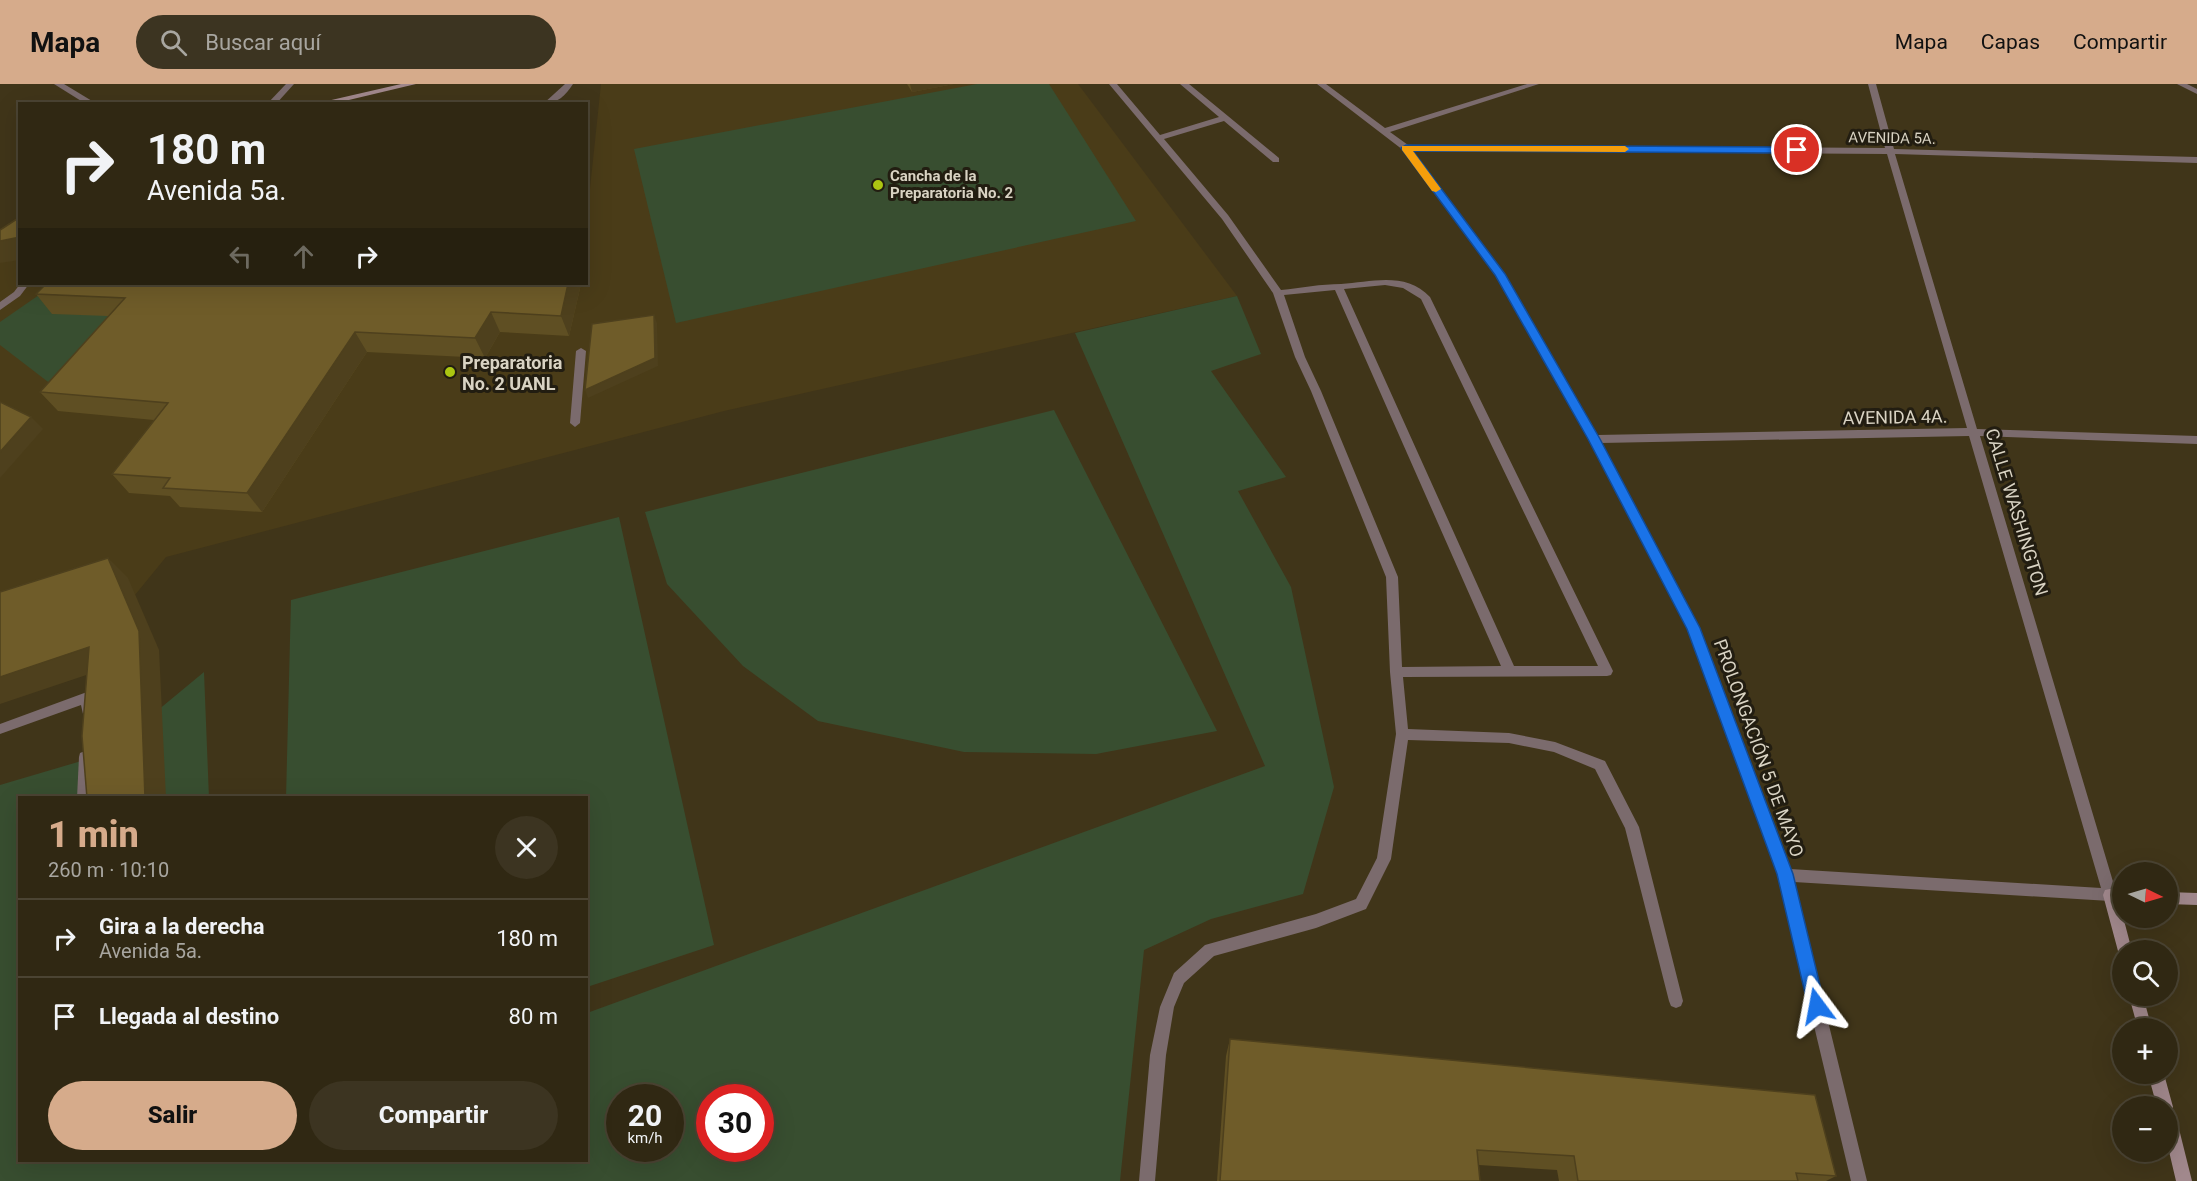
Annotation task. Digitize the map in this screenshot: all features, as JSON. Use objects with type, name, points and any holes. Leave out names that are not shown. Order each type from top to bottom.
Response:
[{"type":"street","points":[[58,84],[90,102]]},
{"type":"street","points":[[273,102],[290,84]]},
{"type":"street","points":[[327,102],[412,84]]},
{"type":"street","points":[[550,102],[565,90],[568,84]]},
{"type":"street","points":[[1113,84],[1225,217],[1278,293],[1300,357],[1392,577],[1396,672],[1402,734],[1384,859],[1361,904],[1316,921],[1210,950],[1179,978],[1167,1007],[1158,1055],[1147,1181]]},
{"type":"street","points":[[1184,84],[1276,160]]},
{"type":"street","name":"PROLONGACIÓN 5 DE MAYO","points":[[1321,84],[1406,148],[1499,274],[1594,439],[1694,628],[1785,874],[1859,1181]]},
{"type":"street","points":[[1384,131],[1535,84]]},
{"type":"street","name":"CALLE WASHINGTON","points":[[1872,84],[1972,432],[2112,882]]},
{"type":"street","points":[[2181,84],[2197,92]]},
{"type":"street","points":[[1158,138],[1225,118]]},
{"type":"street","name":"AVENIDA 5A.","points":[[1406,148],[1890,151],[2197,160]]},
{"type":"street","points":[[1278,293],[1338,286],[1401,283],[1425,297],[1607,671],[1396,672]]},
{"type":"street","points":[[0,307],[17,294],[23,285]]},
{"type":"street","points":[[1338,286],[1510,672]]},
{"type":"street","points":[[575,423],[581,351]]},
{"type":"street","name":"AVENIDA 4A.","points":[[1594,439],[1972,432],[2197,440]]},
{"type":"street","points":[[0,729],[87,697],[87,720]]},
{"type":"street","points":[[1402,734],[1509,738],[1555,747],[1600,765],[1632,827],[1676,1001]]},
{"type":"street","points":[[84,796],[86,742]]},
{"type":"street","points":[[1785,874],[2112,895]]},
{"type":"street","points":[[2178,898],[2197,899]]},
{"type":"street","points":[[2178,1157],[2184,1181]]},
{"type":"shaded area","name":"Preparatoria No. 2 UANL","points":[[601,84],[1078,84],[1237,296],[724,411],[166,557],[95,644],[0,676],[0,263],[18,248],[18,285],[588,285],[589,198]]},
{"type":"green space","name":"Cancha de la Preparatoria No. 2","points":[[977,84],[1049,84],[1136,221],[676,323],[634,149]]},
{"type":"green space","points":[[79,285],[169,285],[69,398],[0,345],[0,322],[39,295]]},
{"type":"green space","points":[[1237,296],[1261,354],[1211,371],[1286,477],[1238,491],[1291,587],[1334,787],[1303,894],[1211,919],[1144,950],[1120,1181],[0,1181],[0,785],[105,754],[204,672],[209,796],[18,796],[18,1162],[588,1162],[588,1013],[1265,766],[1075,333]]},
{"type":"green space","points":[[1054,410],[1217,731],[1096,754],[964,752],[818,721],[743,666],[667,584],[645,512]]},
{"type":"green space","points":[[619,517],[714,945],[588,987],[588,796],[286,796],[291,600]]},
{"type":"building","points":[[18,218],[18,237],[0,241],[0,230]]},
{"type":"building","points":[[45,285],[568,285],[561,316],[491,312],[475,338],[355,332],[247,493],[163,488],[170,478],[112,474],[168,403],[40,392],[125,298],[36,294]]},
{"type":"building","points":[[654,315],[655,358],[585,390],[592,324]]},
{"type":"building","points":[[0,402],[31,417],[0,452]]},
{"type":"building","points":[[108,558],[139,631],[145,796],[87,796],[82,736],[89,647],[0,677],[0,592]]},
{"type":"building","points":[[1230,1039],[1815,1095],[1836,1176],[1796,1173],[1798,1181],[1578,1181],[1574,1156],[1477,1150],[1480,1181],[1220,1181]]},
{"type":"slow traffic","points":[[1436,189],[1406,148],[1625,149]]},
{"type":"place","name":"Cancha de la Preparatoria No. 2","points":[[878,185]]},
{"type":"place","name":"Preparatoria No. 2 UANL","points":[[450,372]]},
{"type":"route","points":[[1797,150],[1406,148],[1499,274],[1594,439],[1694,628],[1785,874],[1817,1006]]}]
